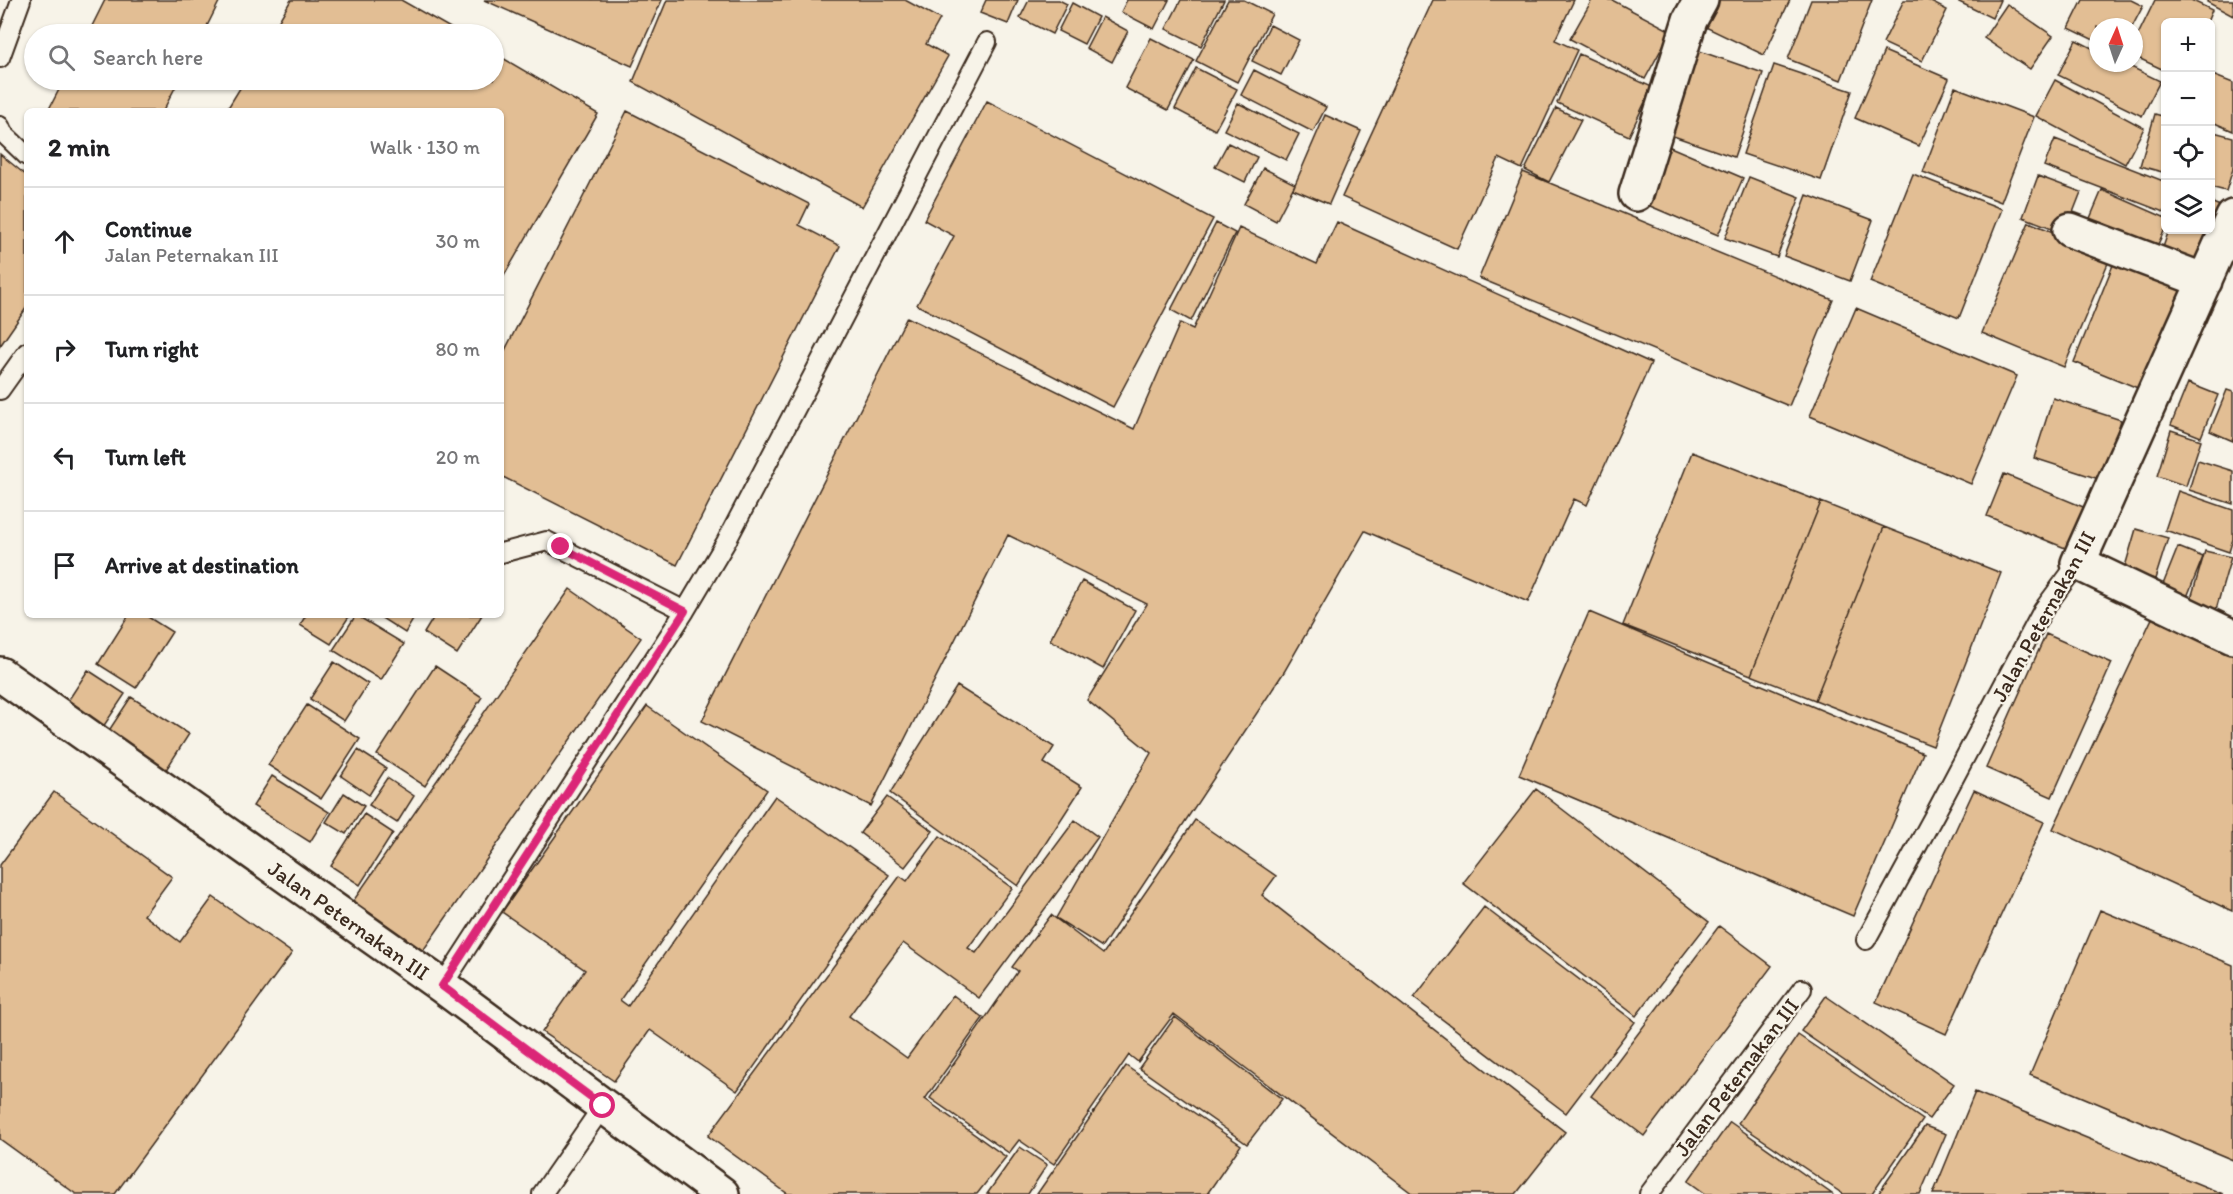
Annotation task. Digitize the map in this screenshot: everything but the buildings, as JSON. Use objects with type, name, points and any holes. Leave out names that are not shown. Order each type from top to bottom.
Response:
[{"type":"street","points":[[1636,194],[1690,20],[1701,0]]},
{"type":"street","name":"Jalan Peternakan III","points":[[2078,563],[2233,217]]},
{"type":"street","points":[[2070,230],[2205,281]]},
{"type":"street","points":[[2078,563],[2233,637]]},
{"type":"street","name":"Jalan Peternakan III","points":[[0,674],[442,986],[722,1194]]},
{"type":"lane","points":[[0,58],[21,0]]},
{"type":"lane","points":[[442,986],[685,611],[726,542],[987,42]]},
{"type":"lane","points":[[0,126],[3,133],[24,153]]},
{"type":"lane","points":[[0,390],[24,356]]},
{"type":"lane","points":[[504,553],[547,541],[685,611]]},
{"type":"lane","name":"Jalan Peternakan III","points":[[1866,940],[2043,610],[2078,563]]},
{"type":"lane","name":"Jalan Peternakan III","points":[[1649,1194],[1802,989]]},
{"type":"lane","points":[[542,1194],[603,1106]]},
{"type":"route","points":[[561,547],[685,611],[442,986],[603,1106]]}]
